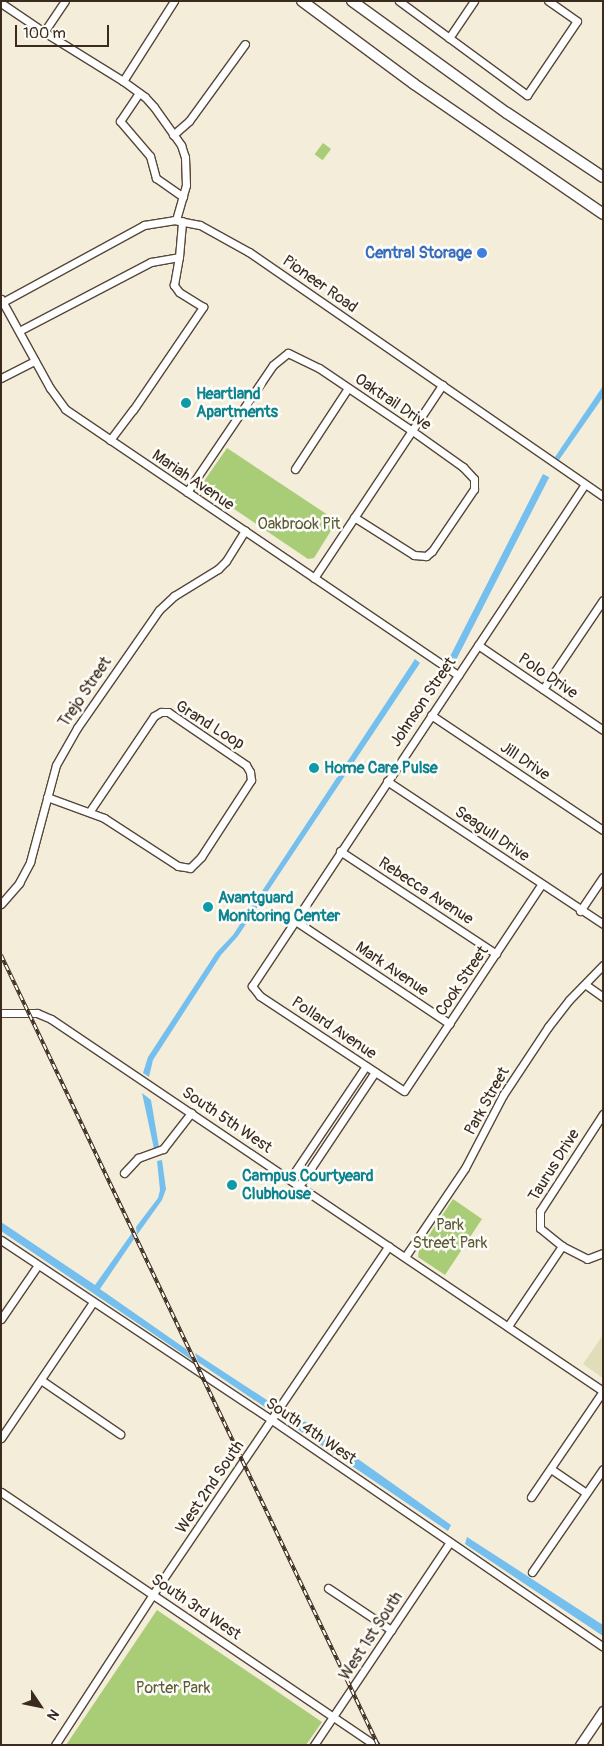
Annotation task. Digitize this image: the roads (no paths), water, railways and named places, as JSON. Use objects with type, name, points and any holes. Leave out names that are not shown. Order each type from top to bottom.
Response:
[{"type":"highway","points":[[302,1],[414,84],[603,214]]},
{"type":"highway","points":[[352,1],[508,113],[603,177]]},
{"type":"main road","points":[[580,1745],[603,1711]]},
{"type":"street","points":[[44,32],[65,1]]},
{"type":"street","points":[[123,81],[174,1]]},
{"type":"street","points":[[399,1],[527,95],[577,21],[548,1]]},
{"type":"street","points":[[449,38],[474,1]]},
{"type":"street","points":[[1,3],[140,93],[154,107],[181,145],[185,157],[187,169],[179,220],[179,257],[174,285],[179,292],[203,307],[143,396],[110,440]]},
{"type":"street","points":[[173,134],[189,121],[245,44]]},
{"type":"street","points":[[140,93],[120,121],[150,156],[156,178],[182,197]]},
{"type":"street","name":"Pioneer Road","points":[[2,301],[144,225],[159,221],[179,220],[200,225],[249,252],[603,496]]},
{"type":"street","points":[[19,331],[151,262],[179,257]]},
{"type":"street","name":"Mariah Avenue","points":[[2,301],[50,388],[66,408],[186,492],[458,675]]},
{"type":"street","name":"Oaktrail Drive","points":[[186,492],[268,373],[285,354],[292,353],[412,430],[472,475],[475,484],[474,489],[432,552],[426,556],[414,555],[354,517]]},
{"type":"street","points":[[1,378],[35,361]]},
{"type":"street","points":[[314,578],[442,385]]},
{"type":"street","points":[[295,469],[348,388]]},
{"type":"street","name":"Johnson Street","points":[[252,985],[585,484]]},
{"type":"street","name":"Trejo Street","points":[[1,904],[19,883],[30,862],[36,847],[56,765],[64,749],[148,624],[174,596],[218,569],[226,561],[245,531]]},
{"type":"street","points":[[543,688],[603,600]]},
{"type":"street","name":"Polo Drive","points":[[478,645],[603,730]]},
{"type":"street","name":"Grand Loop","points":[[47,797],[104,818],[178,866],[190,868],[201,857],[251,780],[250,772],[246,765],[223,749],[168,712],[161,712],[154,716],[90,812]]},
{"type":"street","name":"Jill Drive","points":[[431,715],[603,830]]},
{"type":"street","name":"Seagull Drive","points":[[387,781],[580,911]]},
{"type":"street","name":"Rebecca Avenue","points":[[340,851],[496,954]]},
{"type":"street","points":[[603,877],[580,911],[603,924]]},
{"type":"street","name":"Cook Street","points":[[404,1091],[541,885]]},
{"type":"street","name":"Mark Avenue","points":[[294,920],[450,1024]]},
{"type":"street","name":"Park Street","points":[[405,1256],[473,1156],[503,1095],[548,1027],[569,1000],[586,985],[603,965]]},
{"type":"street","name":"Pollard Avenue","points":[[252,985],[260,996],[404,1091]]},
{"type":"street","points":[[586,985],[603,997]]},
{"type":"street","name":"South 5th West","points":[[1,1013],[37,1012],[52,1019],[603,1391]]},
{"type":"street","points":[[290,1179],[366,1066]]},
{"type":"street","points":[[299,1186],[376,1072]]},
{"type":"street","points":[[124,1173],[138,1158],[163,1148],[191,1113]]},
{"type":"street","name":"Taurus Drive","points":[[562,1246],[540,1228],[540,1211],[603,1114]]},
{"type":"street","name":"South 4th West","points":[[1,1240],[272,1420],[603,1647]]},
{"type":"street","name":"West 2nd South","points":[[55,1745],[153,1594],[389,1246]]},
{"type":"street","points":[[508,1326],[562,1246],[587,1259],[603,1253]]},
{"type":"street","points":[[1,1319],[38,1265]]},
{"type":"street","points":[[1,1438],[93,1302]]},
{"type":"street","points":[[41,1380],[120,1434]]},
{"type":"street","points":[[531,1497],[603,1391]]},
{"type":"street","points":[[532,1572],[603,1468]]},
{"type":"street","points":[[550,1469],[586,1493]]},
{"type":"street","name":"South 3rd West","points":[[1,1492],[375,1745]]},
{"type":"street","name":"West 1st South","points":[[314,1745],[450,1542]]},
{"type":"street","points":[[328,1588],[391,1630]]},
{"type":"water","points":[[603,386],[603,397],[559,460],[555,457]]},
{"type":"water","points":[[543,474],[549,477],[456,660],[450,657]]},
{"type":"water","points":[[415,659],[420,663],[238,936],[221,955],[153,1060],[149,1077],[143,1073],[148,1057],[216,953],[233,935]]},
{"type":"water","points":[[142,1093],[151,1100],[159,1147],[154,1149]]},
{"type":"water","points":[[162,1160],[166,1189],[162,1200],[137,1235],[136,1227],[158,1198],[160,1190],[157,1161]]},
{"type":"water","points":[[1,1222],[95,1285],[132,1233],[134,1239],[100,1289],[186,1349],[192,1360],[1,1231]]},
{"type":"water","points":[[195,1353],[276,1406],[272,1412],[198,1362]]},
{"type":"water","points":[[289,1410],[451,1525],[448,1531],[284,1420]]},
{"type":"water","points":[[467,1537],[603,1625],[603,1636],[465,1544]]},
{"type":"railway","points":[[1,955],[378,1745]]},
{"type":"place","name":"Central Storage","points":[[482,253]]},
{"type":"place","name":"Heartland Apartments","points":[[186,403]]},
{"type":"place","name":"Home Care Pulse","points":[[314,768]]},
{"type":"place","name":"Avantguard Monitoring Center","points":[[208,907]]},
{"type":"place","name":"Campus Courtyeard Clubhouse","points":[[232,1185]]},
{"type":"park label","name":"Oakbrook Pit","points":[[299,524]]},
{"type":"park label","name":"Park Street Park","points":[[450,1234]]},
{"type":"park label","name":"Porter Park","points":[[173,1688]]}]
